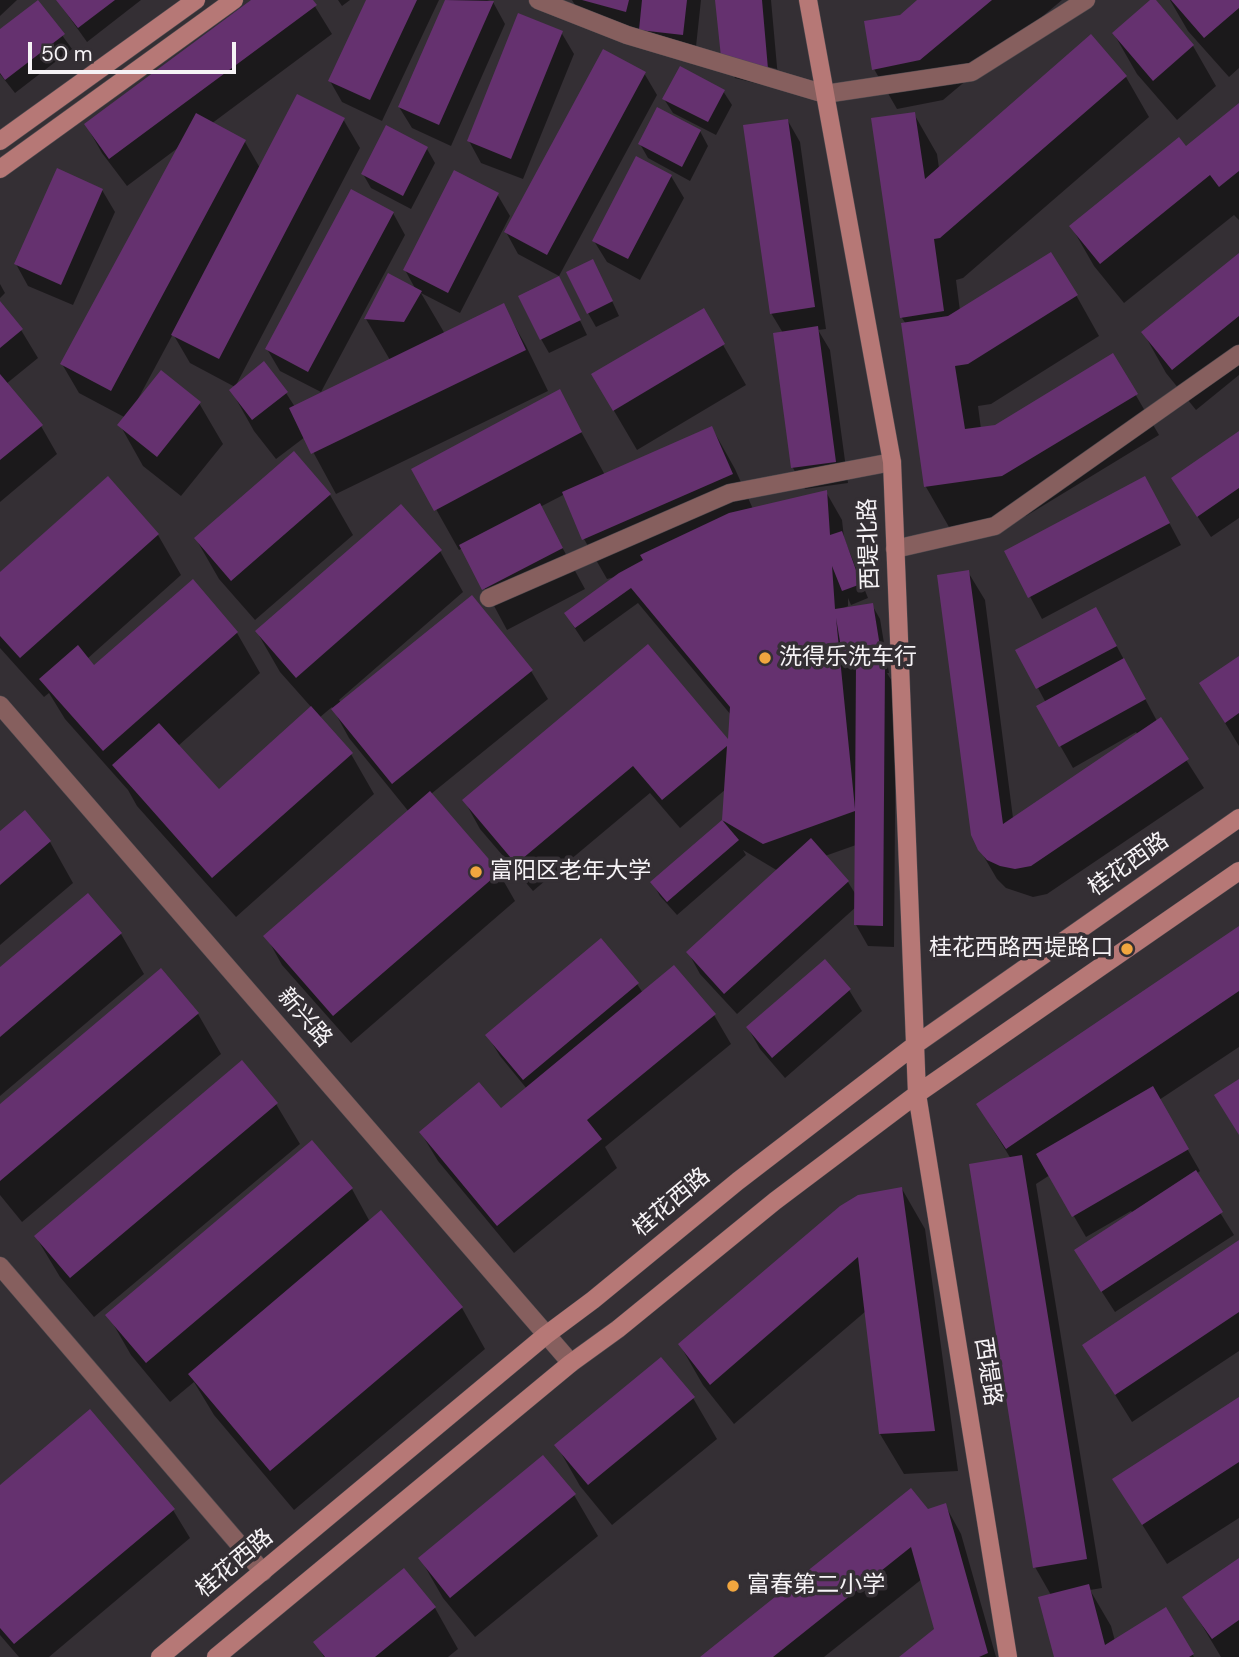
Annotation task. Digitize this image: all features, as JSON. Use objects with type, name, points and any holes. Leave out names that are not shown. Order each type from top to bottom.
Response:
[{"type":"main road","points":[[0,141],[196,0]]},
{"type":"main road","points":[[0,169],[234,0]]},
{"type":"main road","name":"西堤北路","points":[[808,0],[892,462],[917,1094]]},
{"type":"main road","name":"桂花西路","points":[[160,1657],[546,1335],[593,1300],[738,1181],[915,1045],[1239,818]]},
{"type":"main road","points":[[216,1657],[571,1363],[618,1329],[775,1201],[917,1094],[1239,871]]},
{"type":"main road","name":"西堤路","points":[[917,1094],[1009,1657]]},
{"type":"street","points":[[538,0],[627,35],[825,94],[972,72],[1086,0]]},
{"type":"street","points":[[895,549],[995,526],[1239,354]]},
{"type":"street","points":[[489,598],[730,493],[892,462]]},
{"type":"street","name":"新兴路","points":[[0,705],[571,1363]]},
{"type":"street","points":[[0,1266],[263,1572]]},
{"type":"building","points":[[38,0],[65,34],[5,80],[0,73],[0,29]]},
{"type":"building","points":[[56,0],[115,0],[78,28]]},
{"type":"building","points":[[251,0],[313,0],[317,5],[109,159],[84,124]]},
{"type":"building","points":[[366,0],[417,0],[370,100],[328,81]]},
{"type":"building","points":[[445,0],[494,1],[439,125],[398,107]]},
{"type":"building","points":[[582,0],[629,0],[626,12]]},
{"type":"building","points":[[642,0],[687,0],[683,35],[639,30]]},
{"type":"building","points":[[715,0],[762,0],[768,69],[721,57]]},
{"type":"building","points":[[917,0],[992,0],[920,60],[872,70],[864,21],[900,15]]},
{"type":"building","points":[[1150,0],[1156,0],[1194,45],[1153,81],[1112,33]]},
{"type":"building","points":[[1171,0],[1239,0],[1239,8],[1204,38]]},
{"type":"building","points":[[518,13],[563,31],[511,159],[467,141]]},
{"type":"building","points":[[1091,34],[1127,76],[940,238],[934,239],[944,311],[900,318],[871,118],[915,112],[925,179]]},
{"type":"building","points":[[603,49],[646,72],[547,255],[504,232]]},
{"type":"building","points":[[680,66],[725,90],[708,122],[662,99]]},
{"type":"building","points":[[297,94],[345,118],[219,359],[171,335]]},
{"type":"building","points":[[1239,103],[1239,171],[1219,187],[1210,175],[1100,264],[1069,226],[1179,137],[1186,146]]},
{"type":"building","points":[[657,107],[701,130],[682,167],[638,144]]},
{"type":"building","points":[[196,113],[246,140],[111,391],[60,364]]},
{"type":"building","points":[[788,119],[815,307],[770,314],[743,125]]},
{"type":"building","points":[[386,125],[428,147],[403,196],[361,174]]},
{"type":"building","points":[[636,156],[672,175],[628,259],[592,241]]},
{"type":"building","points":[[57,168],[103,189],[61,285],[14,264]]},
{"type":"building","points":[[454,170],[499,193],[448,293],[403,270]]},
{"type":"building","points":[[351,189],[394,212],[308,372],[265,349]]},
{"type":"building","points":[[1051,252],[1078,295],[968,364],[955,366],[965,429],[995,425],[1113,353],[1138,394],[1002,476],[924,487],[901,323],[948,316]]},
{"type":"building","points":[[1239,253],[1239,316],[1172,370],[1141,332]]},
{"type":"building","points":[[593,259],[613,301],[587,314],[566,272]]},
{"type":"building","points":[[388,273],[422,291],[404,322],[364,319]]},
{"type":"building","points":[[559,276],[581,320],[540,340],[518,296]]},
{"type":"building","points":[[0,301],[23,329],[0,348]]},
{"type":"building","points":[[504,303],[526,350],[311,454],[289,408]]},
{"type":"building","points":[[704,308],[725,344],[613,411],[591,374]]},
{"type":"building","points":[[818,326],[836,462],[791,468],[773,333]]},
{"type":"building","points":[[264,361],[288,392],[252,420],[229,390]]},
{"type":"building","points":[[161,370],[201,402],[157,457],[117,425]]},
{"type":"building","points":[[0,374],[43,425],[0,460]]},
{"type":"building","points":[[560,389],[582,432],[434,511],[411,469]]},
{"type":"building","points":[[712,426],[733,474],[582,540],[562,492]]},
{"type":"building","points":[[1239,431],[1239,488],[1197,517],[1171,478]]},
{"type":"building","points":[[294,451],[331,494],[231,581],[194,538]]},
{"type":"building","points":[[108,476],[159,534],[20,658],[0,636],[0,572]]},
{"type":"building","points":[[1145,476],[1170,523],[1028,598],[1004,551]]},
{"type":"building","points":[[827,490],[830,535],[842,531],[861,584],[842,591],[832,566],[835,609],[873,603],[882,659],[844,665],[836,618],[855,809],[856,665],[885,665],[883,926],[854,925],[855,811],[763,844],[722,820],[727,746],[662,800],[633,766],[516,864],[462,800],[648,644],[728,739],[730,707],[631,588],[575,628],[564,613],[619,573],[643,560],[640,555],[729,513]]},
{"type":"building","points":[[540,503],[563,548],[482,590],[459,545]]},
{"type":"building","points":[[401,504],[442,550],[296,678],[255,631]]},
{"type":"building","points":[[969,570],[1003,824],[1161,717],[1189,759],[1031,866],[1015,869],[987,860],[978,850],[971,835],[937,575]]},
{"type":"building","points":[[193,579],[238,632],[103,751],[39,679],[78,645],[94,665]]},
{"type":"building","points":[[472,595],[533,670],[392,784],[331,709]]},
{"type":"building","points":[[1096,607],[1117,646],[1036,689],[1015,650]]},
{"type":"building","points":[[1239,656],[1239,713],[1225,723],[1199,683]]},
{"type":"building","points":[[1124,658],[1146,699],[1059,747],[1036,706]]},
{"type":"building","points":[[311,706],[353,753],[212,878],[112,765],[159,723],[219,789]]},
{"type":"building","points":[[430,791],[500,872],[333,1016],[263,936]]},
{"type":"building","points":[[25,810],[51,841],[0,885],[0,831]]},
{"type":"building","points":[[722,820],[739,840],[667,902],[650,882]]},
{"type":"building","points":[[811,838],[849,881],[724,994],[686,952]]},
{"type":"building","points":[[88,893],[122,933],[0,1037],[0,967]]},
{"type":"building","points":[[1239,926],[1239,991],[1006,1149],[976,1104]]},
{"type":"building","points":[[601,938],[639,983],[523,1080],[485,1035]]},
{"type":"building","points":[[825,959],[851,989],[772,1058],[746,1027]]},
{"type":"building","points":[[674,965],[716,1014],[587,1120],[602,1139],[497,1226],[419,1132],[479,1082],[501,1108]]},
{"type":"building","points":[[161,968],[199,1013],[0,1181],[0,1104]]},
{"type":"building","points":[[242,1060],[278,1103],[70,1278],[34,1236]]},
{"type":"building","points":[[1239,1079],[1239,1135],[1214,1095]]},
{"type":"building","points":[[1153,1086],[1189,1149],[1072,1217],[1036,1154]]},
{"type":"building","points":[[312,1140],[353,1188],[146,1363],[105,1315]]},
{"type":"building","points":[[1022,1155],[1087,1559],[1033,1568],[969,1164]]},
{"type":"building","points":[[1196,1170],[1223,1212],[1101,1292],[1074,1250]]},
{"type":"building","points":[[902,1187],[935,1431],[879,1434],[858,1257],[710,1385],[678,1344],[840,1206],[858,1195]]},
{"type":"building","points":[[381,1210],[463,1307],[270,1471],[188,1374]]},
{"type":"building","points":[[1239,1240],[1239,1312],[1115,1395],[1082,1345]]},
{"type":"building","points":[[661,1357],[695,1397],[588,1485],[554,1445]]},
{"type":"building","points":[[1239,1397],[1239,1462],[1142,1525],[1112,1479]]},
{"type":"building","points":[[90,1409],[175,1509],[14,1644],[0,1628],[0,1485]]},
{"type":"building","points":[[543,1455],[576,1494],[450,1598],[418,1558]]},
{"type":"building","points":[[911,1488],[928,1509],[946,1503],[988,1653],[979,1657],[899,1657],[934,1629],[911,1547],[773,1657],[700,1657]]},
{"type":"building","points":[[1239,1558],[1239,1620],[1212,1639],[1182,1597]]},
{"type":"building","points":[[404,1568],[436,1607],[375,1657],[325,1657],[313,1642]]},
{"type":"building","points":[[1089,1584],[1105,1645],[1166,1607],[1194,1654],[1189,1657],[1054,1657],[1038,1597]]},
{"type":"place","name":"洗得乐洗车行","points":[[765,658]]},
{"type":"place","name":"富阳区老年大学","points":[[476,872]]},
{"type":"place","name":"桂花西路西堤路口","points":[[1127,949]]},
{"type":"place","name":"富春第二小学","points":[[733,1586]]}]
